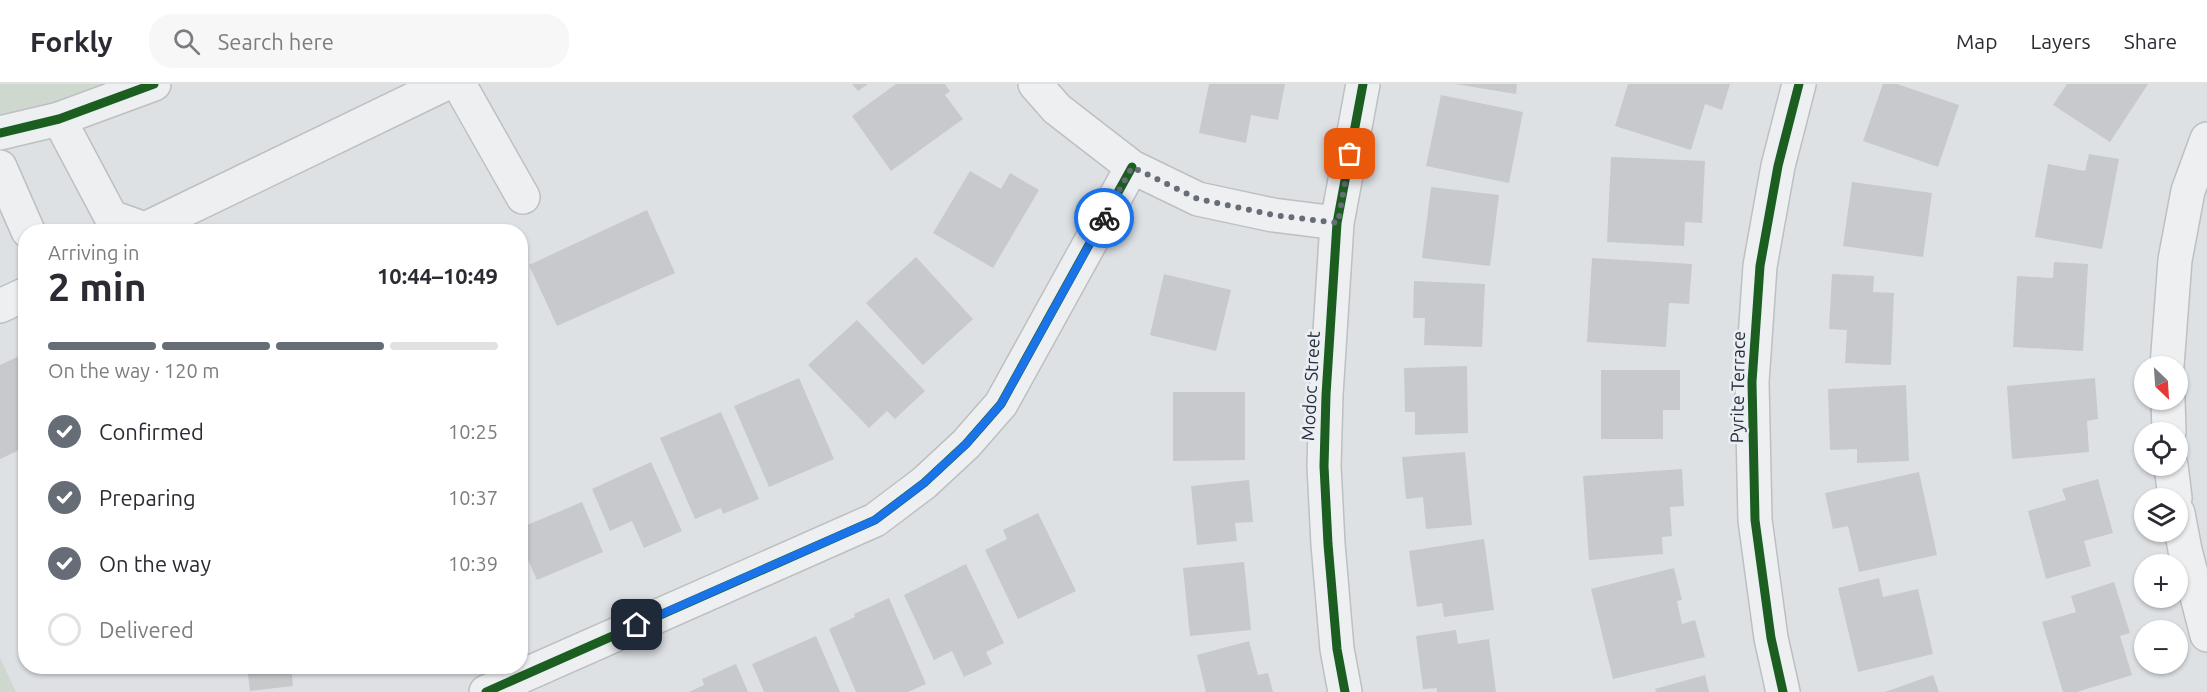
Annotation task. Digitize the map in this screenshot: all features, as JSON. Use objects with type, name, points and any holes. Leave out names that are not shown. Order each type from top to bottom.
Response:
[{"type":"street","points":[[0,133],[59,119],[154,84]]},
{"type":"street","points":[[155,224],[445,84]]},
{"type":"street","points":[[459,84],[523,197]]},
{"type":"street","points":[[1035,84],[1057,109],[1132,167],[1198,199],[1273,215],[1338,223]]},
{"type":"street","name":"Modoc Street","points":[[1345,692],[1337,649],[1328,544],[1324,466],[1326,395],[1338,223],[1363,84]]},
{"type":"street","name":"Pyrite Terrace","points":[[1783,692],[1771,638],[1755,520],[1752,382],[1760,266],[1778,166],[1799,84]]},
{"type":"street","points":[[59,119],[111,217],[131,224]]},
{"type":"street","points":[[2168,356],[2175,260],[2188,191],[2207,139]]},
{"type":"street","points":[[528,673],[875,520],[924,483],[966,444],[1001,404],[1132,167]]},
{"type":"street","points":[[0,168],[24,224]]},
{"type":"street","points":[[0,306],[18,298]]},
{"type":"street","points":[[2183,542],[2207,634]]},
{"type":"street","points":[[486,692],[527,674]]},
{"type":"shaded area","points":[[0,84],[154,84],[0,133]]},
{"type":"shaded area","points":[[0,658],[16,692],[0,692]]},
{"type":"building","points":[[852,84],[868,84],[858,91]]},
{"type":"building","points":[[896,84],[945,84],[950,91],[945,95],[963,119],[891,171],[852,116]]},
{"type":"building","points":[[1209,84],[1285,84],[1278,120],[1251,115],[1246,143],[1199,133]]},
{"type":"building","points":[[1455,84],[1517,84],[1516,94]]},
{"type":"building","points":[[1628,84],[1730,84],[1722,110],[1705,104],[1691,150],[1615,126]]},
{"type":"building","points":[[1883,84],[1897,84],[1959,105],[1938,167],[1863,141]]},
{"type":"building","points":[[2067,84],[2148,84],[2110,142],[2053,105]]},
{"type":"building","points":[[1441,95],[1523,112],[1509,183],[1426,166]]},
{"type":"building","points":[[2089,154],[2119,159],[2102,249],[2035,237],[2048,164],[2085,171]]},
{"type":"building","points":[[1611,157],[1705,161],[1702,223],[1685,222],[1684,246],[1607,242]]},
{"type":"building","points":[[970,171],[1001,189],[1010,173],[1039,190],[993,268],[933,233]]},
{"type":"building","points":[[1852,182],[1932,193],[1923,257],[1843,246]]},
{"type":"building","points":[[1431,187],[1499,195],[1490,266],[1422,258]]},
{"type":"building","points":[[647,210],[675,273],[557,326],[529,265]]},
{"type":"building","points":[[916,257],[973,319],[923,365],[866,303]]},
{"type":"building","points":[[1592,258],[1692,264],[1689,304],[1669,303],[1666,347],[1587,342]]},
{"type":"building","points":[[2054,262],[2088,264],[2083,351],[2013,347],[2017,276],[2053,278]]},
{"type":"building","points":[[1164,274],[1231,290],[1216,351],[1150,335]]},
{"type":"building","points":[[1832,274],[1874,276],[1873,292],[1894,293],[1891,365],[1845,363],[1847,330],[1829,329]]},
{"type":"building","points":[[1414,281],[1485,284],[1482,347],[1424,345],[1425,318],[1413,318]]},
{"type":"building","points":[[857,320],[925,391],[895,419],[887,411],[869,428],[808,365]]},
{"type":"building","points":[[18,357],[18,451],[0,459],[0,365]]},
{"type":"building","points":[[1467,366],[1468,433],[1415,435],[1415,412],[1405,412],[1404,368]]},
{"type":"building","points":[[1601,370],[1680,370],[1680,410],[1663,410],[1663,439],[1601,439]]},
{"type":"building","points":[[799,378],[834,459],[769,487],[734,406]]},
{"type":"building","points":[[2095,378],[2098,419],[2087,421],[2089,452],[2012,459],[2007,386]]},
{"type":"building","points":[[1906,385],[1909,461],[1857,463],[1857,449],[1830,450],[1828,389]]},
{"type":"building","points":[[1173,392],[1245,392],[1245,460],[1173,461]]},
{"type":"building","points":[[721,412],[759,499],[723,514],[721,508],[695,519],[660,438]]},
{"type":"building","points":[[1465,452],[1472,525],[1426,529],[1423,497],[1406,499],[1402,457]]},
{"type":"building","points":[[651,462],[682,531],[644,548],[632,521],[610,531],[592,489]]},
{"type":"building","points":[[1682,469],[1684,506],[1670,507],[1672,536],[1662,537],[1663,554],[1589,560],[1583,476]]},
{"type":"building","points":[[1919,472],[1937,555],[1859,572],[1848,526],[1833,529],[1825,493]]},
{"type":"building","points":[[2098,479],[2113,533],[2084,541],[2091,566],[2046,579],[2028,511],[2066,500],[2062,489]]},
{"type":"building","points":[[1249,480],[1253,522],[1235,523],[1237,541],[1197,545],[1191,486]]},
{"type":"building","points":[[582,502],[603,552],[537,580],[528,560],[528,525]]},
{"type":"building","points":[[1038,513],[1076,591],[1018,619],[985,550],[1007,539],[1003,530]]},
{"type":"building","points":[[1484,539],[1494,610],[1444,617],[1442,603],[1417,607],[1409,551]]},
{"type":"building","points":[[1244,562],[1251,630],[1190,636],[1183,568]]},
{"type":"building","points":[[966,564],[1004,643],[986,652],[992,664],[964,677],[952,651],[934,660],[904,595]]},
{"type":"building","points":[[1674,568],[1682,600],[1677,601],[1682,624],[1695,620],[1705,657],[1613,679],[1591,589]]},
{"type":"building","points":[[1879,578],[1883,597],[1918,589],[1933,654],[1858,672],[1838,588]]},
{"type":"building","points":[[2114,582],[2130,633],[2120,636],[2132,675],[2077,692],[2063,692],[2042,622],[2076,612],[2071,596]]},
{"type":"building","points":[[889,598],[926,684],[908,692],[856,692],[829,629],[855,617],[854,614]]},
{"type":"building","points":[[1456,630],[1458,644],[1489,639],[1496,692],[1437,692],[1437,688],[1423,689],[1416,636]]},
{"type":"building","points":[[816,636],[840,692],[764,692],[752,664]]},
{"type":"building","points":[[1249,641],[1258,675],[1268,673],[1273,692],[1206,692],[1197,655]]},
{"type":"building","points":[[736,664],[748,692],[689,692],[704,685],[702,679]]},
{"type":"building","points":[[248,674],[292,674],[293,686],[250,691]]},
{"type":"building","points":[[1705,675],[1709,692],[1656,692],[1655,689]]},
{"type":"building","points":[[1933,675],[1939,692],[1885,692]]},
{"type":"cycle path","points":[[0,133],[59,119],[154,84]]},
{"type":"cycle path","points":[[1345,692],[1337,649],[1328,544],[1324,466],[1326,395],[1337,223],[1363,84]]},
{"type":"cycle path","points":[[1783,692],[1771,638],[1755,520],[1752,382],[1760,266],[1778,166],[1799,84]]},
{"type":"cycle path","points":[[528,673],[875,520],[924,483],[966,444],[1001,404],[1132,167]]},
{"type":"cycle path","points":[[486,692],[527,674]]},
{"type":"way so far","points":[[1104,218],[1132,167],[1198,199],[1273,215],[1338,223],[1350,154]]},
{"type":"route","points":[[637,625],[875,520],[924,483],[966,444],[1001,404],[1104,218]]}]
